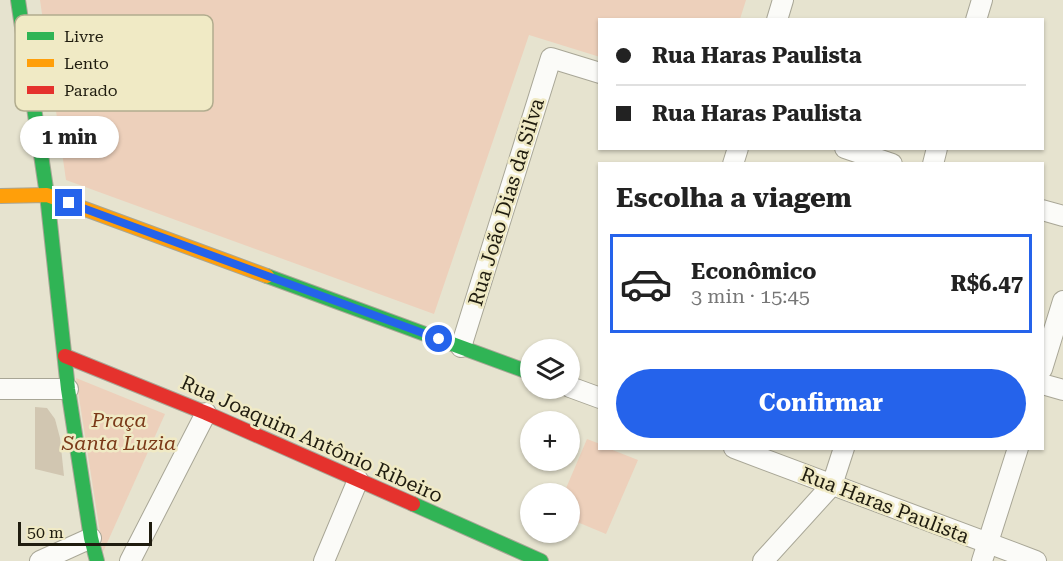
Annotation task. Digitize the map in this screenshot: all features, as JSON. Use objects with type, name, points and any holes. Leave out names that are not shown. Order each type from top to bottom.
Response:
[{"type":"street","points":[[18,0],[20,15]]},
{"type":"street","points":[[778,18],[783,0]]},
{"type":"street","points":[[977,18],[982,0]]},
{"type":"street","name":"Rua João Dias da Silva","points":[[461,346],[551,58],[598,72]]},
{"type":"street","points":[[35,111],[47,195],[68,389],[91,538],[97,561]]},
{"type":"street","points":[[851,150],[886,162]]},
{"type":"street","points":[[0,196],[47,195],[520,369]]},
{"type":"street","points":[[1044,211],[1063,216]]},
{"type":"street","points":[[1044,363],[1063,301]]},
{"type":"street","name":"Rua Joaquim Antônio Ribeiro","points":[[65,356],[206,413],[358,480],[518,556],[541,561]]},
{"type":"street","points":[[1044,385],[1063,390]]},
{"type":"street","points":[[0,390],[68,389]]},
{"type":"street","points":[[580,391],[598,397]]},
{"type":"street","points":[[130,561],[206,413]]},
{"type":"street","name":"Rua Haras Paulista","points":[[739,450],[832,485],[985,552],[1036,561]]},
{"type":"street","points":[[763,561],[832,485],[843,450]]},
{"type":"street","points":[[985,552],[1017,450]]},
{"type":"street","points":[[324,561],[358,480]]},
{"type":"street","points":[[40,561],[91,538]]},
{"type":"green space","points":[[40,0],[746,0],[740,18],[598,18],[598,56],[529,35],[434,314],[66,180],[56,111],[213,111],[213,15],[42,15]]},
{"type":"green space","name":"Praça Santa Luzia","points":[[76,378],[165,414],[103,552]]},
{"type":"green space","points":[[587,439],[598,443],[598,450],[613,450],[638,460],[606,534],[580,523],[580,483],[568,483],[573,471],[580,471],[580,455]]},
{"type":"building","points":[[35,407],[47,408],[55,419],[60,438],[64,476],[35,469]]},
{"type":"traffic: fast","points":[[18,0],[20,15]]},
{"type":"traffic: fast","points":[[35,111],[47,195],[68,389],[91,538],[97,561]]},
{"type":"traffic: fast","points":[[267,276],[520,369]]},
{"type":"traffic: fast","points":[[413,504],[541,561]]},
{"type":"traffic: slow","points":[[0,196],[47,195],[267,276]]},
{"type":"traffic: jam","points":[[65,356],[206,413],[413,504]]},
{"type":"route","points":[[69,203],[439,339]]}]
